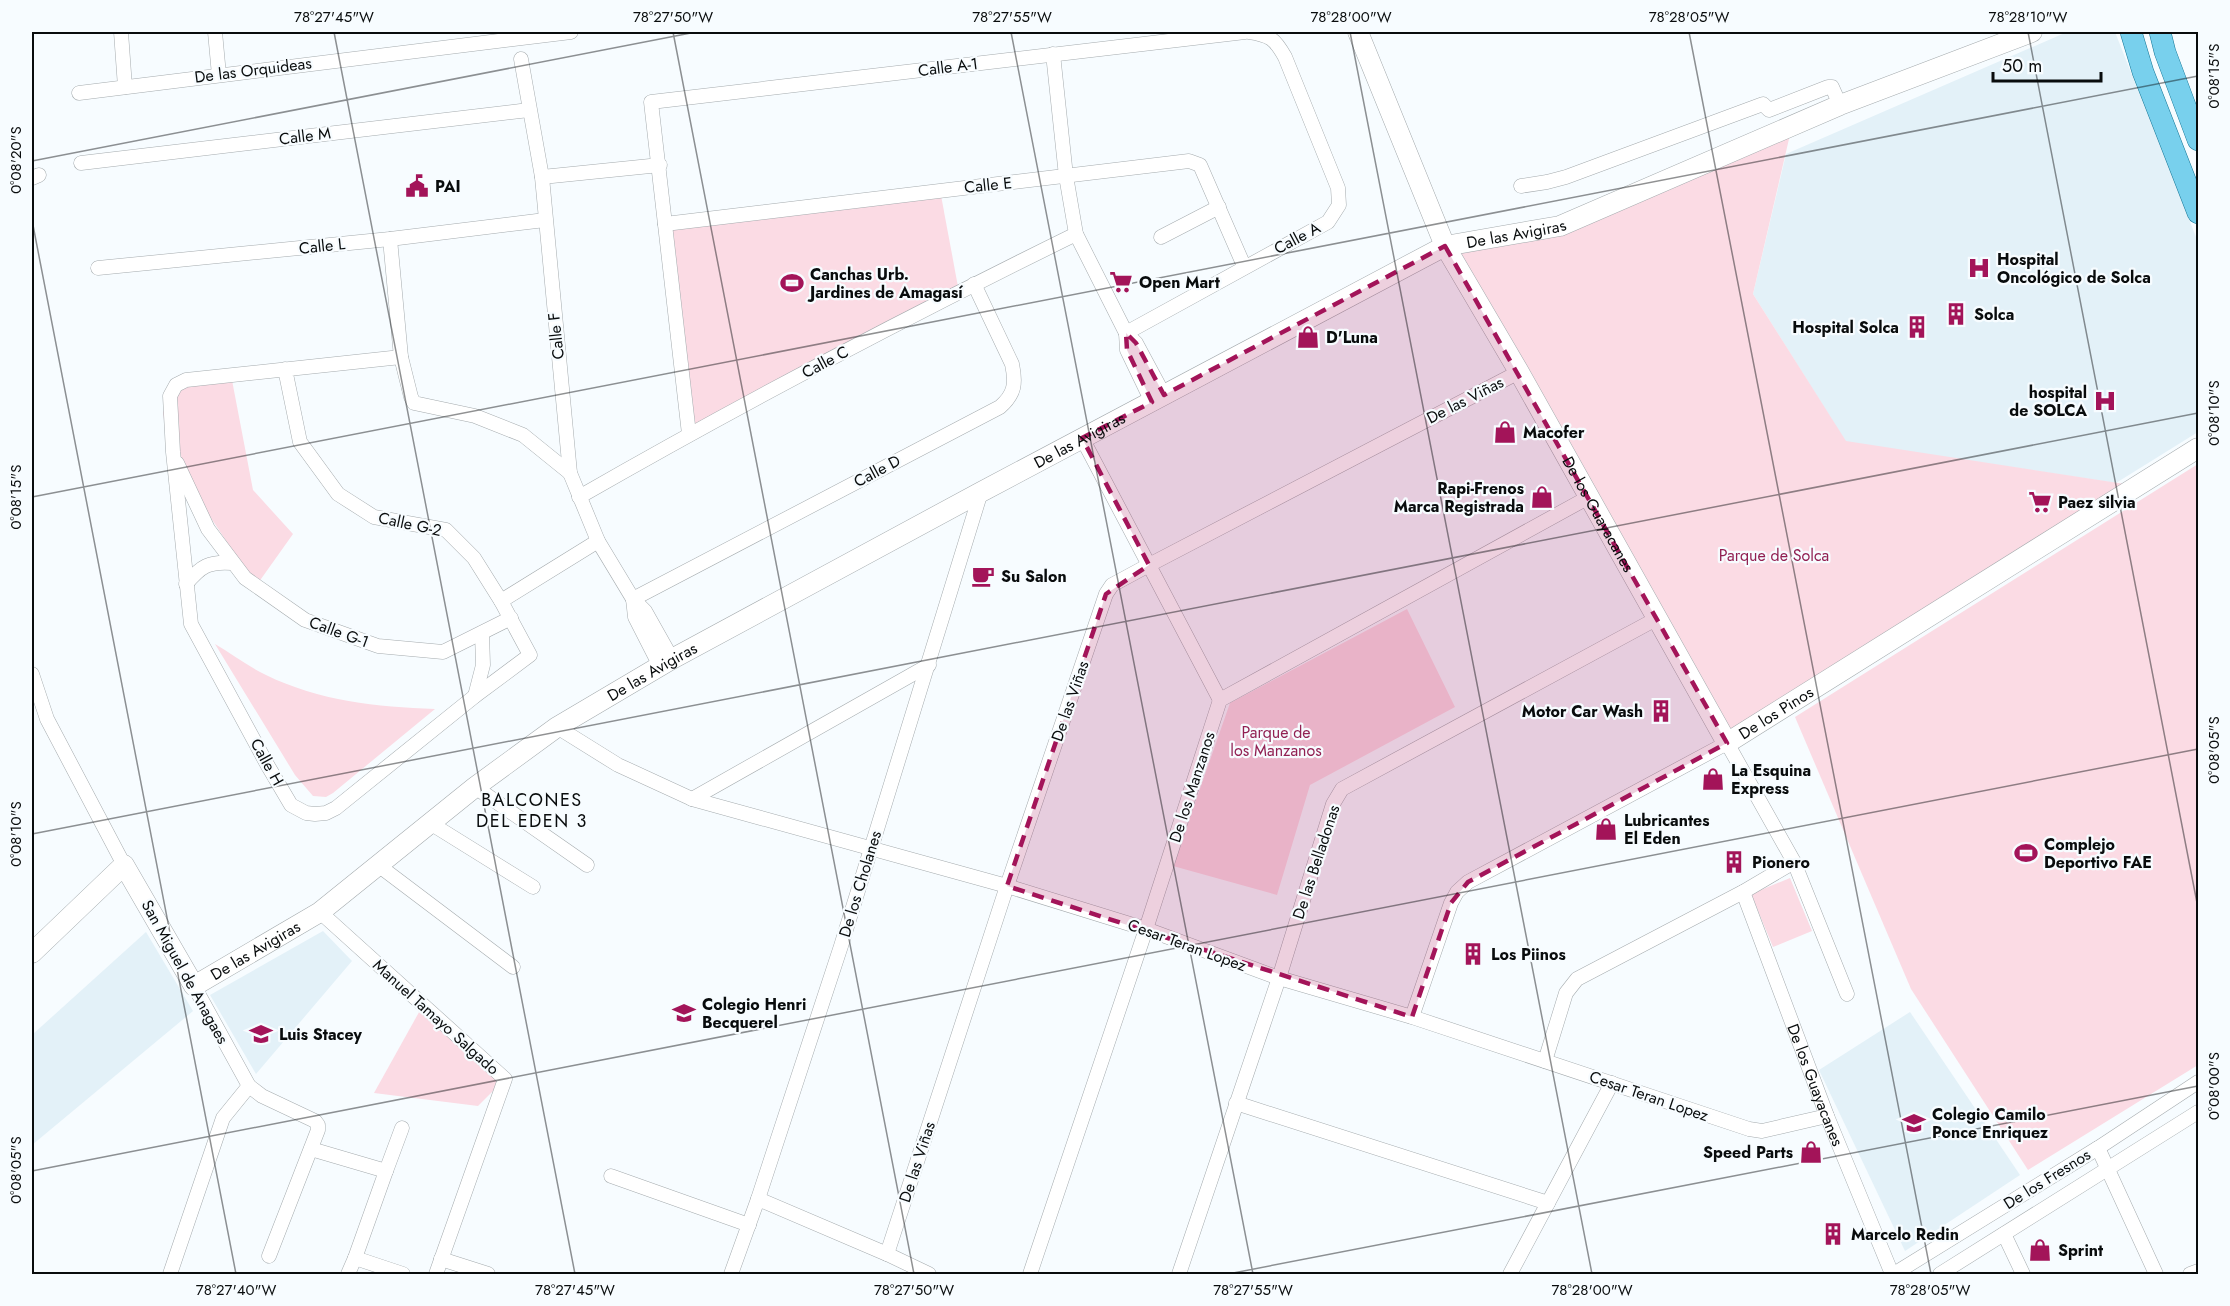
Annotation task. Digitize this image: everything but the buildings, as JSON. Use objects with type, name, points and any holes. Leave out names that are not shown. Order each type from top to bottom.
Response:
[{"type":"main road","points":[[2131,32],[2143,72],[2199,213]]},
{"type":"main road","points":[[2160,32],[2199,140]]},
{"type":"street","points":[[121,32],[125,87]]},
{"type":"street","points":[[215,32],[219,75]]},
{"type":"street","name":"De las Orquideas","points":[[79,93],[519,34],[571,32]]},
{"type":"street","name":"Calle A-1","points":[[660,165],[651,102],[1245,32]]},
{"type":"street","name":"Calle A","points":[[1126,333],[1244,266],[1328,222],[1339,205],[1338,188],[1285,57],[1275,40],[1263,34],[1250,32]]},
{"type":"street","name":"De los Guayacanes","points":[[1358,32],[1445,246],[1519,372],[1656,620],[1794,862],[1847,994]]},
{"type":"street","name":"De las Avigiras","points":[[194,986],[320,912],[430,823],[557,727],[666,663],[981,492],[1445,246],[1560,226],[1840,105],[2032,32]]},
{"type":"street","points":[[1053,54],[1066,176],[1076,234],[1126,333],[1136,343],[1158,398]]},
{"type":"street","name":"Calle F","points":[[521,59],[542,177],[570,473],[598,541],[633,598],[645,611],[666,663]]},
{"type":"street","points":[[1521,186],[1566,177],[1764,104],[1769,110],[1828,87],[1832,87],[1840,105]]},
{"type":"street","name":"Calle M","points":[[81,163],[529,110]]},
{"type":"street","name":"Calle E","points":[[665,224],[1196,162],[1200,165],[1244,266]]},
{"type":"street","points":[[542,177],[660,165],[689,434]]},
{"type":"street","points":[[1161,237],[1219,207]]},
{"type":"street","name":"Calle L","points":[[98,268],[390,239],[545,220]]},
{"type":"street","name":"Calle C","points":[[579,497],[689,434],[974,284],[1076,234]]},
{"type":"street","points":[[390,239],[401,357],[414,403],[475,416],[523,435],[570,473]]},
{"type":"street","name":"Calle D","points":[[633,598],[1000,407],[1015,387],[1016,378],[1012,364],[974,284]]},
{"type":"street","points":[[285,369],[401,357]]},
{"type":"street","name":"Calle H","points":[[285,369],[186,380],[176,385],[170,396],[173,452],[191,624],[291,805],[306,813],[326,813],[336,808],[475,696],[530,655],[511,618]]},
{"type":"street","name":"Calle G-2","points":[[285,369],[300,441],[338,494],[374,517],[446,530],[474,558],[511,618]]},
{"type":"street","name":"De las Viñas","points":[[886,1254],[1007,886],[1106,594],[1112,585],[1519,372]]},
{"type":"street","points":[[1082,438],[1220,700],[1589,496]]},
{"type":"street","name":"De los Pinos","points":[[1412,1017],[1451,903],[1457,892],[1468,882],[1726,743],[2199,448]]},
{"type":"street","name":"Calle G-1","points":[[173,452],[208,530],[233,563],[245,578],[304,620],[378,646],[443,652],[511,618]]},
{"type":"street","name":"De los Cholanes","points":[[731,1275],[841,946],[981,492]]},
{"type":"street","points":[[501,601],[598,541]]},
{"type":"street","points":[[186,584],[198,569],[218,562],[233,563]]},
{"type":"street","name":"De las Belladonas","points":[[1179,1275],[1279,978],[1333,804],[1342,789],[1656,620]]},
{"type":"street","points":[[475,696],[483,665],[482,633]]},
{"type":"street","points":[[692,799],[929,665]]},
{"type":"street","name":"San Miguel de Anagaes","points":[[32,679],[47,719],[124,865],[249,1086]]},
{"type":"street","name":"De los Manzanos","points":[[1030,1275],[1220,700]]},
{"type":"street","name":"Cesar Teran Lopez","points":[[557,727],[618,765],[692,799],[1007,886],[1146,929],[1279,978],[1412,1017],[1749,1130],[1762,1131],[1827,1116]]},
{"type":"street","points":[[475,788],[587,865]]},
{"type":"street","points":[[430,823],[533,887]]},
{"type":"street","points":[[1545,1061],[1566,993],[1577,979],[1743,892],[1794,862]]},
{"type":"street","points":[[32,953],[124,865]]},
{"type":"street","points":[[378,865],[513,967]]},
{"type":"street","name":"De los Guayacanes","points":[[1743,892],[1827,1116],[1893,1275]]},
{"type":"street","name":"Manuel Tamayo Salgado","points":[[320,912],[505,1079],[436,1275]]},
{"type":"street","name":"De los Fresnos","points":[[1893,1275],[2098,1148],[2199,1082]]},
{"type":"street","points":[[1510,1275],[1612,1083]]},
{"type":"street","points":[[170,1275],[223,1118],[249,1086],[262,1096],[315,1121],[318,1125],[311,1149],[269,1256]]},
{"type":"street","points":[[1236,1102],[1548,1203]]},
{"type":"street","name":"De los Fresnos","points":[[1940,1275],[2199,1112]]},
{"type":"street","points":[[348,1275],[402,1128]]},
{"type":"street","points":[[2098,1148],[2156,1275]]},
{"type":"street","points":[[311,1149],[386,1171]]},
{"type":"street","points":[[611,1176],[749,1225]]},
{"type":"street","points":[[758,1199],[886,1254],[928,1275]]},
{"type":"street","points":[[2004,1234],[2023,1275]]},
{"type":"street","points":[[355,1258],[403,1275]]},
{"type":"street","points":[[441,1259],[488,1275]]},
{"type":"street","points":[[2190,1275],[2199,1271]]},
{"type":"highlighted area","points":[[1445,246],[1727,743],[1468,882],[1451,903],[1412,1017],[1007,886],[1106,594],[1149,565],[1082,438],[1152,402],[1127,350],[1126,333],[1136,343],[1164,395]]},
{"type":"shaded area","name":"Hospital Oncológico de Solca","points":[[2067,32],[2115,32],[2198,242],[2198,432],[2116,483],[1846,442],[1753,294],[1786,154]]},
{"type":"shaded area","name":"Luis Stacey","points":[[323,931],[352,961],[256,1074],[210,995]]},
{"type":"shaded area","points":[[146,932],[193,1011],[32,1145],[32,1035]]},
{"type":"shaded area","name":"Colegio Camilo Ponce Enriquez","points":[[1910,1012],[2020,1175],[1905,1251],[1819,1070]]},
{"type":"green space","name":"Parque de Solca","points":[[1792,126],[1753,294],[1846,441],[2138,486],[1727,743],[1445,246],[1560,226]]},
{"type":"green space","points":[[940,190],[959,292],[689,434],[665,224]]},
{"type":"green space","points":[[231,375],[253,490],[293,534],[256,586],[168,453],[163,412],[184,381]]},
{"type":"green space","name":"Complejo Deportivo FAE","points":[[2198,464],[2198,1065],[2028,1170],[1911,989],[1795,717]]},
{"type":"green space","name":"Parque de los Manzanos","points":[[1407,609],[1455,707],[1310,785],[1277,895],[1173,866],[1230,703]]},
{"type":"green space","points":[[215,644],[260,672],[286,684],[327,697],[370,704],[435,709],[333,793],[326,797],[313,796],[295,775]]},
{"type":"green space","points":[[1790,878],[1812,931],[1773,947],[1751,894]]},
{"type":"green space","points":[[423,1005],[505,1079],[478,1106],[374,1093]]},
{"type":"place","name":"PAI","points":[[417,186]]},
{"type":"place","name":"Hospital Oncológico de Solca","points":[[1979,268]]},
{"type":"place","name":"Open Mart","points":[[1121,282]]},
{"type":"place","name":"Canchas Urb. Jardines de Amagasí","points":[[792,283]]},
{"type":"place","name":"Solca","points":[[1956,314]]},
{"type":"place","name":"Hospital Solca","points":[[1917,327]]},
{"type":"place","name":"D'Luna","points":[[1308,337]]},
{"type":"place","name":"hospital de SOLCA","points":[[2105,401]]},
{"type":"place","name":"Macofer","points":[[1505,432]]},
{"type":"place","name":"Rapi-Frenos Marca Registrada","points":[[1542,497]]},
{"type":"place","name":"Paez silvia","points":[[2040,502]]},
{"type":"place","name":"Su Salon","points":[[983,576]]},
{"type":"place","name":"Motor Car Wash","points":[[1661,711]]},
{"type":"place","name":"La Esquina Express","points":[[1713,779]]},
{"type":"place","name":"Lubricantes El Eden","points":[[1606,829]]},
{"type":"place","name":"Complejo Deportivo FAE","points":[[2026,853]]},
{"type":"place","name":"Pionero","points":[[1734,862]]},
{"type":"place","name":"Los Piinos","points":[[1473,954]]},
{"type":"place","name":"Colegio Henri Becquerel","points":[[684,1013]]},
{"type":"place","name":"Luis Stacey","points":[[261,1034]]},
{"type":"place","name":"Colegio Camilo Ponce Enriquez","points":[[1914,1123]]},
{"type":"place","name":"Speed Parts","points":[[1811,1152]]},
{"type":"place","name":"Marcelo Redin","points":[[1833,1234]]},
{"type":"place","name":"Sprint","points":[[2040,1250]]},
{"type":"district","name":"BALCONES DEL EDEN 3","points":[[532,810]]}]
